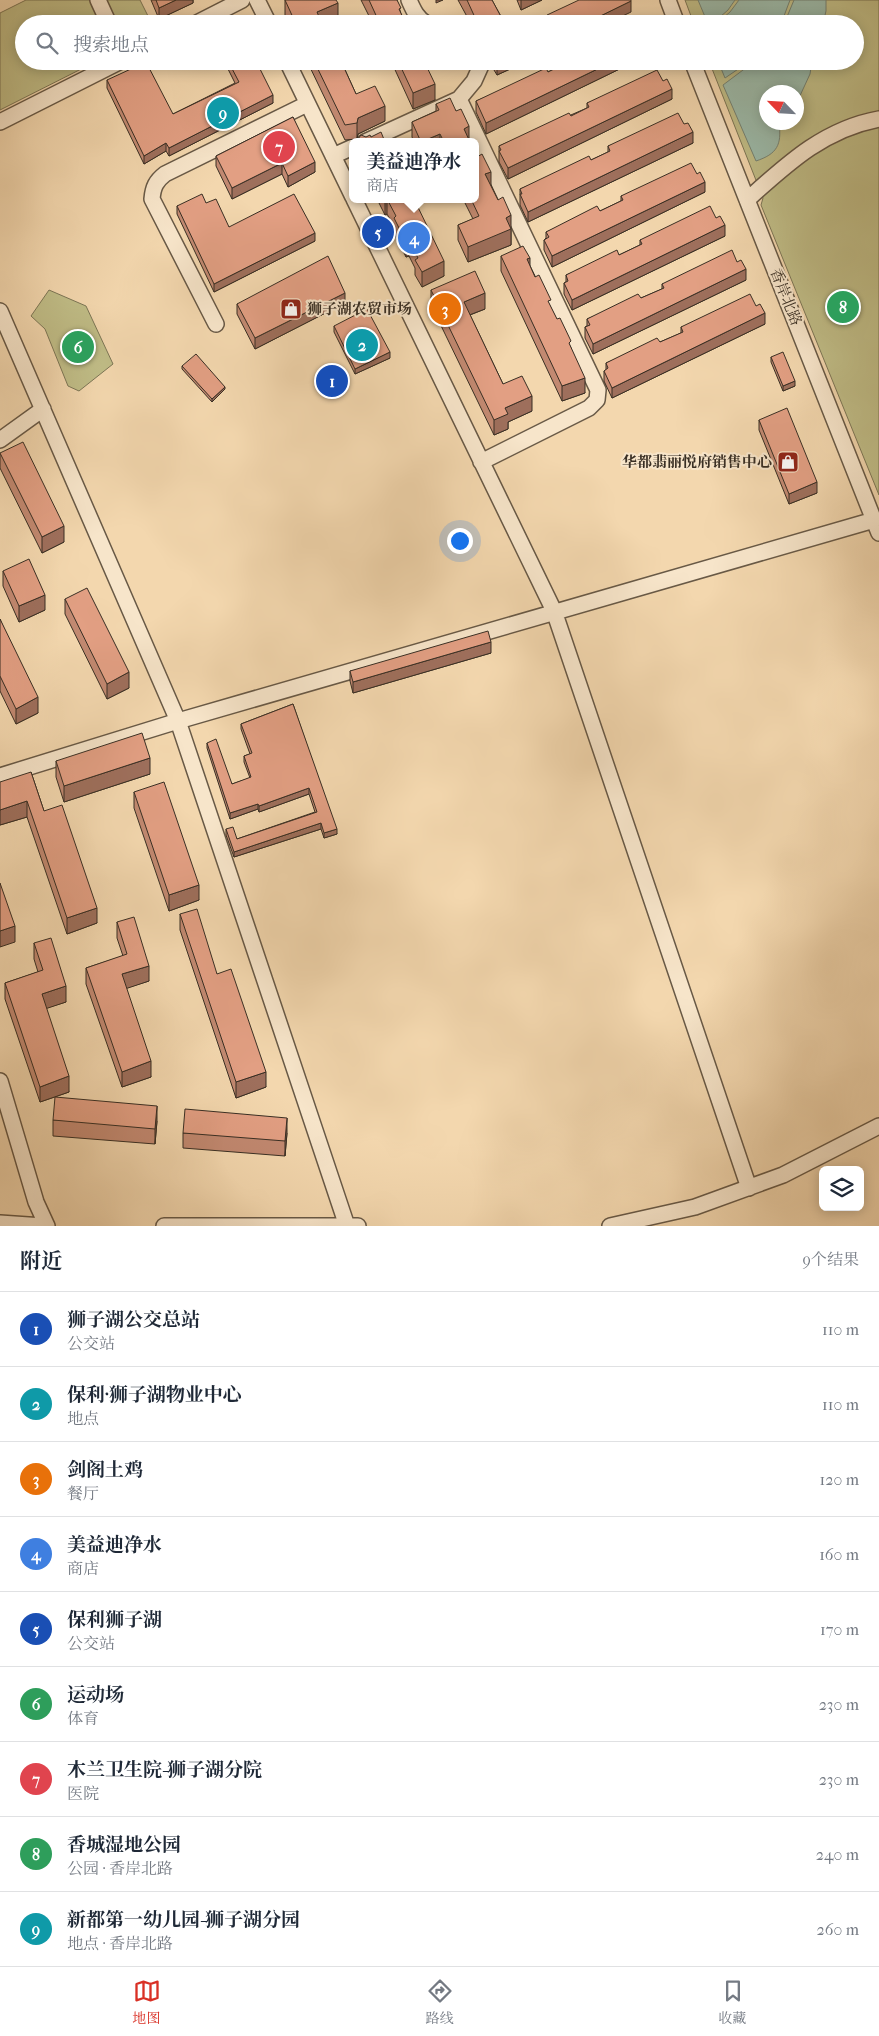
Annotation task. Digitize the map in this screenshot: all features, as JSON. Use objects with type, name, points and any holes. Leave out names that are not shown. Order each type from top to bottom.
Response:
[{"type":"street","points":[[98,0],[105,15]]},
{"type":"street","points":[[213,15],[242,0]]},
{"type":"street","points":[[257,0],[264,15]]},
{"type":"street","points":[[408,0],[417,15]]},
{"type":"street","points":[[668,0],[674,15]]},
{"type":"street","points":[[0,122],[103,70]]},
{"type":"street","points":[[291,70],[349,190]]},
{"type":"street","points":[[374,138],[459,99],[474,81],[479,70]]},
{"type":"street","name":"香岸北路","points":[[696,70],[876,527]]},
{"type":"street","points":[[459,99],[478,138]]},
{"type":"street","points":[[216,324],[152,198],[157,180],[165,174],[307,104]]},
{"type":"street","points":[[747,200],[781,169],[830,134],[861,122],[879,119]]},
{"type":"street","points":[[479,141],[598,390],[597,400],[589,408],[481,462]]},
{"type":"street","points":[[333,156],[349,149]]},
{"type":"street","points":[[355,203],[554,611],[749,1188]]},
{"type":"street","points":[[0,312],[178,721],[347,1226]]},
{"type":"street","points":[[0,440],[42,409]]},
{"type":"street","points":[[0,776],[178,721],[554,611],[876,527]]},
{"type":"street","points":[[0,1081],[36,1202],[47,1226]]},
{"type":"street","points":[[610,1226],[695,1207],[749,1188],[783,1175],[879,1126]]},
{"type":"street","points":[[0,1223],[43,1226]]},
{"type":"street","points":[[164,1226],[358,1226]]},
{"type":"shaded area","points":[[26,0],[92,0],[99,15],[15,15],[15,70],[79,70],[0,110],[0,13]]},
{"type":"shaded area","points":[[104,0],[140,0],[148,15],[110,15]]},
{"type":"shaded area","points":[[685,0],[879,0],[879,495],[761,205],[763,198],[713,70],[864,70],[864,15],[691,15]]},
{"type":"shaded area","points":[[698,0],[735,0],[722,15],[704,15]]},
{"type":"shaded area","points":[[739,0],[790,0],[784,15],[726,15]]},
{"type":"shaded area","points":[[794,0],[826,0],[825,15],[788,15]]},
{"type":"shaded area","points":[[722,70],[737,70],[725,78]]},
{"type":"shaded area","points":[[743,70],[811,70],[804,87],[804,85],[759,85],[759,130],[780,130],[780,137],[779,143],[773,152],[756,161],[723,85]]},
{"type":"shaded area","points":[[49,290],[86,306],[113,364],[79,391],[68,386],[45,329],[31,316]]},
{"type":"building","points":[[156,0],[176,0],[159,8]]},
{"type":"building","points":[[285,0],[336,0],[338,3],[317,12],[318,15],[292,15]]},
{"type":"building","points":[[369,0],[397,0],[401,8],[399,9],[402,15],[376,15]]},
{"type":"building","points":[[467,0],[492,0],[500,15],[474,15]]},
{"type":"building","points":[[579,0],[631,0],[602,15],[547,15]]},
{"type":"building","points":[[129,70],[150,70],[173,114],[239,82],[233,70],[260,70],[273,95],[169,148],[166,143],[144,156],[107,80]]},
{"type":"building","points":[[318,70],[345,70],[356,94],[375,86],[385,106],[358,118],[357,123],[345,125]]},
{"type":"building","points":[[402,70],[428,70],[435,84],[413,93]]},
{"type":"building","points":[[542,70],[547,70],[548,72],[552,70],[595,70],[486,123],[476,101]]},
{"type":"building","points":[[657,70],[663,81],[667,79],[672,89],[508,168],[499,151],[501,150],[499,146],[569,113],[571,116],[589,107],[587,103]]},
{"type":"building","points":[[450,98],[456,111],[461,109],[469,126],[464,129],[468,138],[442,138],[440,134],[430,138],[419,138],[412,122],[439,110],[436,104]]},
{"type":"building","points":[[678,113],[684,124],[688,123],[693,132],[528,212],[520,194],[522,194],[520,189],[589,156],[591,160],[610,151],[608,146]]},
{"type":"building","points":[[293,117],[315,162],[288,176],[282,163],[232,188],[216,156]]},
{"type":"building","points":[[381,132],[383,138],[359,138],[361,135],[366,137],[370,135],[371,137]]},
{"type":"building","points":[[482,154],[491,172],[485,174],[498,200],[503,197],[511,215],[506,218],[511,229],[468,247],[458,225],[479,216],[473,203],[479,203],[479,156]]},
{"type":"building","points":[[691,163],[697,174],[700,172],[705,182],[552,256],[544,240],[549,237],[546,232],[597,206],[600,211],[623,200],[621,196]]},
{"type":"building","points":[[202,194],[206,203],[216,199],[229,227],[294,194],[315,233],[214,284],[177,206]]},
{"type":"building","points":[[389,203],[416,203],[444,261],[422,272],[415,260],[418,258],[409,241],[406,242],[394,218],[396,216]]},
{"type":"building","points":[[710,206],[716,218],[720,216],[725,225],[572,300],[564,283],[568,281],[566,275],[617,250],[619,255],[642,244],[640,240]]},
{"type":"building","points":[[523,246],[530,258],[527,259],[535,277],[539,275],[551,300],[548,301],[557,319],[560,318],[571,341],[569,343],[585,378],[562,386],[501,256]]},
{"type":"building","points":[[732,250],[737,262],[741,260],[746,269],[593,344],[585,327],[590,325],[587,319],[638,294],[641,298],[664,288],[662,284]]},
{"type":"building","name":"狮子湖农贸市场","points":[[328,256],[345,293],[255,338],[237,304]]},
{"type":"building","points":[[475,271],[485,293],[464,302],[503,384],[522,376],[532,396],[505,408],[508,414],[494,420],[431,290]]},
{"type":"building","points":[[750,294],[756,306],[760,304],[765,313],[612,388],[604,371],[608,368],[606,363],[657,338],[660,342],[683,332],[681,327]]},
{"type":"building","points":[[367,309],[390,352],[355,369],[334,326]]},
{"type":"building","points":[[783,352],[795,381],[783,386],[771,357]]},
{"type":"building","points":[[196,354],[225,387],[212,399],[182,366]]},
{"type":"building","name":"华都翡丽悦府销售中心","points":[[787,408],[817,482],[789,494],[759,420]]},
{"type":"building","points":[[23,442],[64,526],[42,537],[0,453]]},
{"type":"building","points":[[29,559],[45,595],[19,606],[3,571]]},
{"type":"building","points":[[87,588],[129,672],[107,684],[65,599]]},
{"type":"building","points":[[0,619],[38,697],[16,709],[0,676]]},
{"type":"building","points":[[488,631],[491,642],[353,682],[350,671]]},
{"type":"building","points":[[293,704],[337,829],[324,833],[321,823],[234,852],[226,829],[233,827],[237,839],[317,812],[309,788],[259,806],[258,804],[230,813],[207,743],[216,739],[232,784],[251,777],[244,756],[252,753],[241,724]]},
{"type":"building","points":[[142,733],[150,758],[64,786],[56,761]]},
{"type":"building","points":[[31,772],[44,811],[62,805],[97,908],[67,918],[27,801],[0,810],[0,782]]},
{"type":"building","points":[[164,782],[199,885],[169,895],[134,792]]},
{"type":"building","points":[[0,883],[15,926],[0,931]]},
{"type":"building","points":[[197,909],[217,974],[231,969],[266,1072],[236,1082],[180,914]]},
{"type":"building","points":[[134,917],[149,966],[122,974],[151,1061],[122,1072],[86,968],[127,954],[117,922]]},
{"type":"building","points":[[51,938],[66,986],[42,994],[69,1076],[40,1087],[5,983],[43,970],[34,943]]},
{"type":"building","points":[[55,1097],[157,1106],[155,1129],[53,1120]]},
{"type":"building","points":[[185,1109],[287,1118],[285,1141],[183,1133]]},
{"type":"place","name":"新都第一幼儿园-狮子湖分园","points":[[223,113]]},
{"type":"place","name":"木兰卫生院-狮子湖分院","points":[[279,147]]},
{"type":"place","name":"保利狮子湖","points":[[378,232]]},
{"type":"place","name":"美益迪净水","points":[[414,238]]},
{"type":"place","name":"香城湿地公园","points":[[843,307]]},
{"type":"place","name":"狮子湖农贸市场","points":[[291,309]]},
{"type":"place","name":"剑阁土鸡","points":[[445,309]]},
{"type":"place","name":"保利·狮子湖物业中心","points":[[362,345]]},
{"type":"place","name":"运动场","points":[[78,347]]},
{"type":"place","name":"狮子湖公交总站","points":[[332,381]]},
{"type":"place","name":"华都翡丽悦府销售中心","points":[[788,462]]}]
